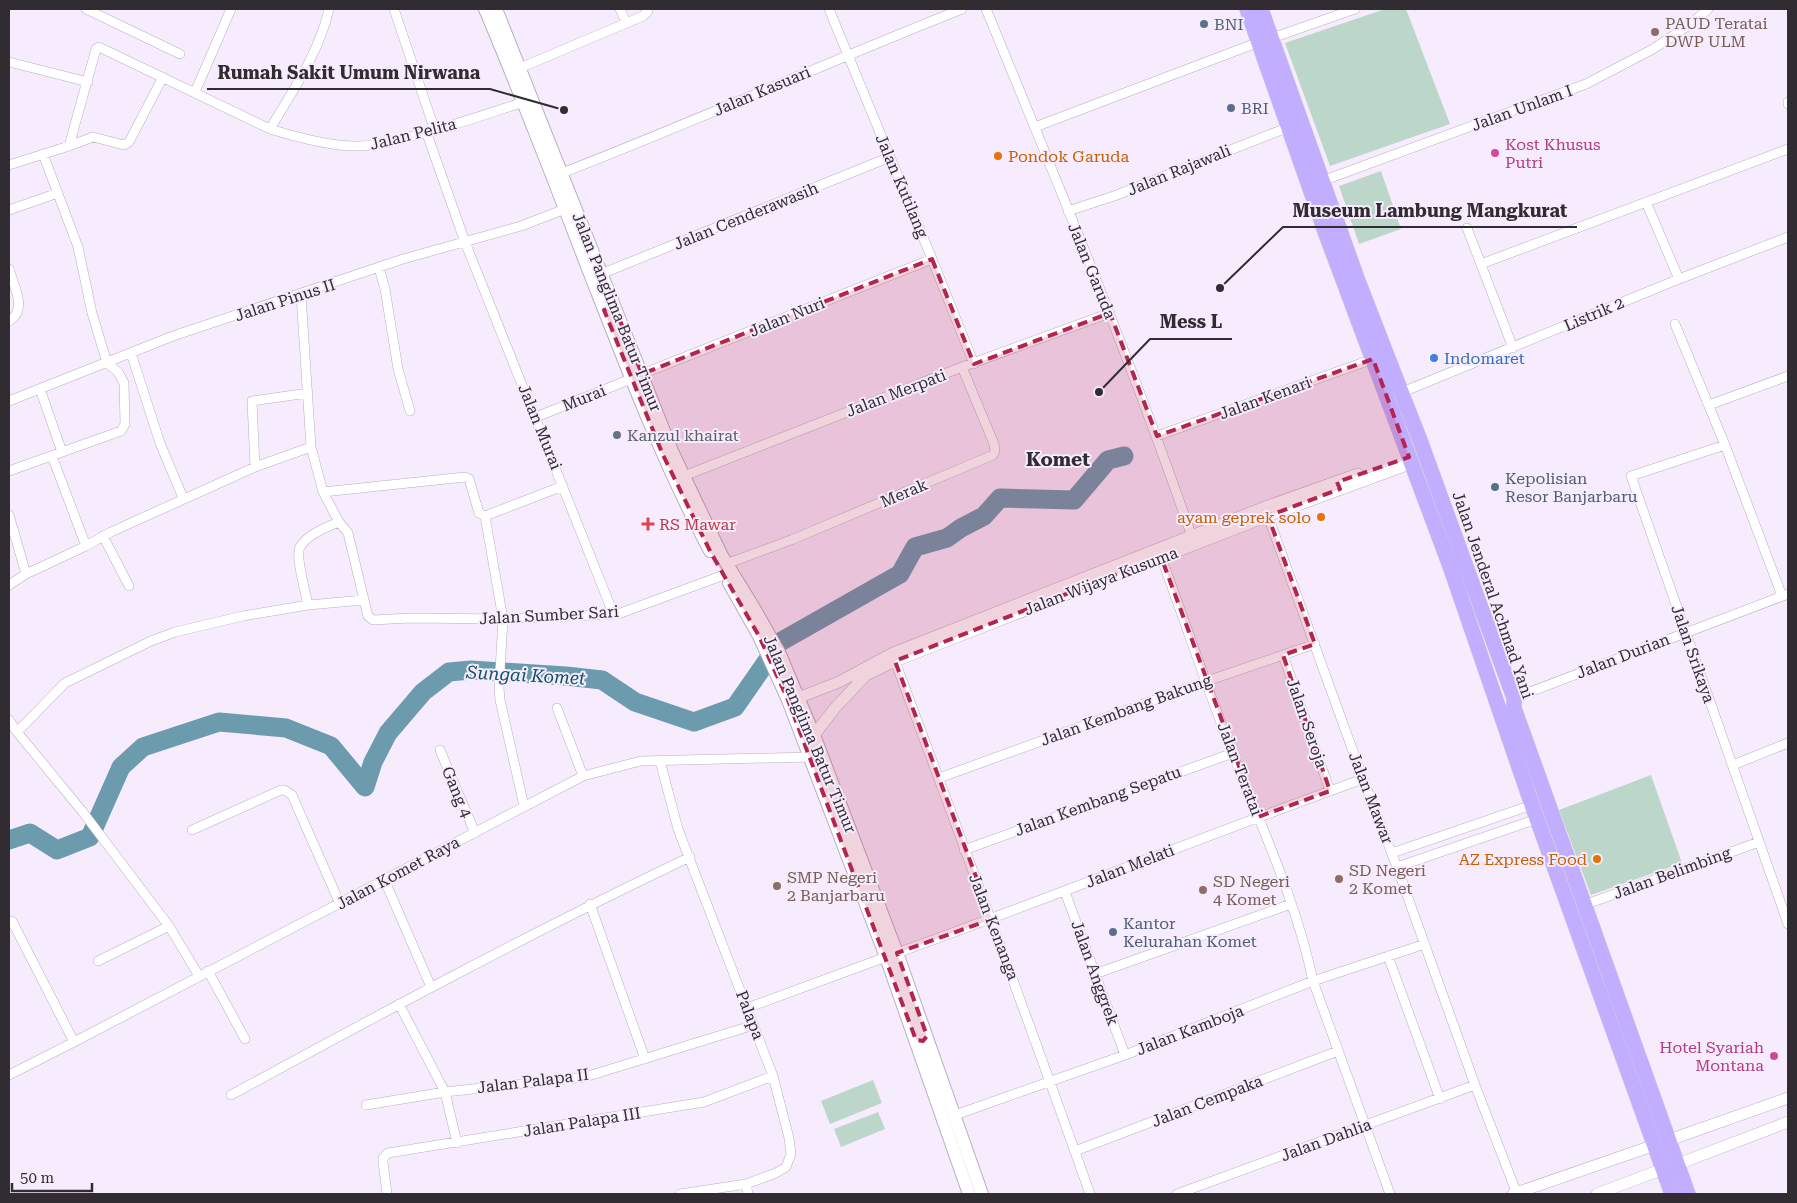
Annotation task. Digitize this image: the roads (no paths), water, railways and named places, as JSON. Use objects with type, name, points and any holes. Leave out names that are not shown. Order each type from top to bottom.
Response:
[{"type":"highway","name":"Jalan Jenderal Achmad Yani","points":[[1247,9],[1266,40],[1322,181],[1328,218]]},
{"type":"highway","name":"Jalan Jenderal Achmad Yani","points":[[1261,9],[1266,40],[1289,127],[1328,218],[1352,283],[1400,393],[1458,567],[1499,713],[1534,812],[1662,1142],[1678,1164],[1688,1194]]},
{"type":"highway","name":"Jalan Jenderal Achmad Yani","points":[[1352,283],[1373,359],[1410,460],[1458,567],[1514,703],[1584,905],[1662,1142],[1663,1169],[1672,1194]]},
{"type":"highway","points":[[1499,713],[1514,703]]},
{"type":"main road","name":"Jalan Panglima Batur Timur","points":[[485,9],[524,102],[565,209],[609,308],[636,377],[663,455],[688,509],[726,569],[754,608],[779,652],[814,735],[937,1084],[969,1194]]},
{"type":"main road","name":"Jalan Panglima Batur Timur","points":[[496,9],[602,274],[609,308]]},
{"type":"main road","name":"Jalan Panglima Batur Timur","points":[[636,377],[769,656],[892,955]]},
{"type":"main road","name":"Jalan Panglima Batur Timur","points":[[937,1084],[955,1115],[982,1194]]},
{"type":"street","points":[[86,9],[180,54]]},
{"type":"street","points":[[195,92],[231,9]]},
{"type":"street","points":[[270,129],[308,66],[320,40],[329,9]]},
{"type":"street","name":"Jalan Murai","points":[[394,9],[465,242],[614,613]]},
{"type":"street","points":[[620,9],[626,22]]},
{"type":"street","points":[[520,68],[643,16],[648,9]]},
{"type":"street","name":"Jalan Kutilang","points":[[828,9],[974,364]]},
{"type":"street","name":"Jalan Kasuari","points":[[562,174],[962,9]]},
{"type":"street","name":"Jalan Garuda","points":[[986,9],[1110,314],[1157,436],[1192,537]]},
{"type":"street","points":[[1035,127],[1266,40],[1355,9]]},
{"type":"street","name":"Jalan Unlam I","points":[[1322,181],[1586,84],[1653,49],[1692,23],[1708,9]]},
{"type":"street","name":"Jalan Pelita","points":[[88,82],[96,49],[99,47],[270,129],[288,135],[328,143],[358,146],[374,145],[431,132],[524,102]]},
{"type":"street","points":[[9,62],[88,82],[69,146]]},
{"type":"street","points":[[9,165],[93,137],[124,146],[129,142],[163,77]]},
{"type":"street","name":"Jalan Rajawali","points":[[1068,211],[1114,196],[1289,127]]},
{"type":"street","points":[[1481,264],[1788,149]]},
{"type":"street","points":[[9,471],[123,429],[125,424],[124,383],[118,372],[107,363],[92,313],[78,247],[44,154]]},
{"type":"street","name":"Jalan Cenderawasih","points":[[602,274],[890,157]]},
{"type":"street","points":[[9,210],[58,193]]},
{"type":"street","points":[[1646,202],[1679,279]]},
{"type":"street","name":"Jalan Pinus II","points":[[9,401],[173,336],[403,259],[521,226],[565,209]]},
{"type":"street","points":[[1467,228],[1513,348]]},
{"type":"street","name":"Listrik 2","points":[[1400,393],[1788,236]]},
{"type":"street","name":"Jalan Nuri","points":[[636,377],[932,259]]},
{"type":"street","points":[[379,268],[385,289],[398,369],[410,411]]},
{"type":"street","points":[[9,269],[19,304],[17,316],[9,321]]},
{"type":"street","points":[[17,732],[65,683],[151,641],[175,632],[243,616],[308,605],[364,600],[348,533],[339,522],[323,492],[311,447],[300,295]]},
{"type":"street","name":"Jalan Merpati","points":[[684,476],[962,367],[1110,314]]},
{"type":"street","points":[[1674,324],[1709,405],[1785,595]]},
{"type":"street","points":[[131,353],[160,443],[183,498]]},
{"type":"street","name":"Jalan Kenari","points":[[1157,436],[1373,359]]},
{"type":"street","name":"Merak","points":[[726,569],[993,455],[995,451],[994,444],[962,367]]},
{"type":"street","points":[[1709,405],[1788,376]]},
{"type":"street","name":"Murai","points":[[536,417],[636,377]]},
{"type":"street","points":[[40,389],[62,452]]},
{"type":"street","points":[[255,467],[252,401],[308,393]]},
{"type":"street","name":"Jalan Srikaya","points":[[1725,445],[1631,476],[1788,924]]},
{"type":"street","points":[[9,585],[26,574],[183,498],[255,467],[311,447]]},
{"type":"street","points":[[52,456],[86,546]]},
{"type":"street","name":"Jalan Wijaya Kusuma","points":[[814,735],[840,701],[866,676],[895,661],[1265,507],[1338,485],[1410,460]]},
{"type":"street","points":[[323,492],[466,477],[469,479],[479,514],[485,516],[563,486]]},
{"type":"street","name":"Jalan Wijaya Kusuma","points":[[798,698],[839,682],[893,653],[1162,557],[1268,516],[1338,485]]},
{"type":"street","points":[[9,515],[26,574]]},
{"type":"street","points":[[485,516],[503,619],[499,692],[524,806]]},
{"type":"street","name":"Jalan Mawar","points":[[1268,516],[1363,779],[1398,867],[1516,1194]]},
{"type":"street","points":[[308,605],[298,552],[303,543],[318,531],[339,522]]},
{"type":"street","points":[[103,536],[128,586]]},
{"type":"street","name":"Jalan Teratai","points":[[1162,557],[1233,753],[1291,904],[1308,955],[1313,981],[1390,1194]]},
{"type":"street","name":"Jalan Sumber Sari","points":[[364,600],[368,616],[376,621],[410,618],[503,619],[624,613],[726,569]]},
{"type":"street","name":"Jalan Durian","points":[[1514,703],[1686,632],[1785,595]]},
{"type":"street","name":"Jalan Kembang Bakung","points":[[939,778],[1315,644]]},
{"type":"street","name":"Jalan Seroja","points":[[1283,655],[1330,791]]},
{"type":"street","name":"Jalan Kenanga","points":[[895,661],[964,850],[992,919],[1090,1194]]},
{"type":"street","points":[[557,708],[583,776]]},
{"type":"street","points":[[9,720],[82,811],[168,926],[199,976]]},
{"type":"street","points":[[1732,765],[1788,742]]},
{"type":"street","name":"Gang 4","points":[[440,750],[475,833]]},
{"type":"street","name":"Jalan Kembang Sepatu","points":[[964,850],[1233,753]]},
{"type":"street","name":"Jalan Komet Raya","points":[[9,1075],[583,776],[641,761],[810,757]]},
{"type":"street","name":"Palapa","points":[[660,761],[678,829],[773,1076],[789,1138],[791,1154],[786,1167],[776,1173],[746,1184],[680,1194]]},
{"type":"street","name":"Jalan Melati","points":[[747,1008],[1065,892],[1258,817],[1363,779]]},
{"type":"street","points":[[192,830],[281,790],[288,792],[292,795],[340,904]]},
{"type":"street","points":[[1392,853],[1534,812]]},
{"type":"street","points":[[1398,867],[1534,812]]},
{"type":"street","name":"Jalan Belimbing","points":[[1584,905],[1759,842]]},
{"type":"street","points":[[231,1095],[590,904],[690,857]]},
{"type":"street","points":[[384,879],[431,987]]},
{"type":"street","name":"Jalan Anggrek","points":[[1065,892],[1125,1055]]},
{"type":"street","points":[[590,904],[645,1059]]},
{"type":"street","points":[[1095,974],[1291,904]]},
{"type":"street","points":[[12,921],[74,1042]]},
{"type":"street","points":[[98,961],[168,926]]},
{"type":"street","name":"Jalan Kamboja","points":[[955,1115],[1125,1055],[1313,981],[1425,944]]},
{"type":"street","points":[[1388,956],[1440,1098]]},
{"type":"street","points":[[208,971],[245,1039]]},
{"type":"street","points":[[399,1004],[446,1092],[456,1143]]},
{"type":"street","name":"Jalan Palapa II","points":[[366,1105],[446,1092],[585,1077],[754,1025]]},
{"type":"street","name":"Jalan Cempaka","points":[[1075,1151],[1338,1051]]},
{"type":"street","name":"Jalan Palapa III","points":[[387,1194],[383,1158],[388,1153],[704,1102],[773,1076]]},
{"type":"street","name":"Jalan Dahlia","points":[[1177,1194],[1476,1085]]},
{"type":"street","points":[[1516,1194],[1788,1098]]},
{"type":"street","points":[[1678,1164],[1788,1122]]},
{"type":"street","points":[[1597,1194],[1663,1169]]},
{"type":"street","points":[[746,1184],[748,1194]]},
{"type":"waterway","name":"Sungai Komet","points":[[780,642],[900,574],[915,547],[947,538],[984,516],[1000,498],[1074,500],[1108,460],[1124,456]]},
{"type":"waterway","name":"Sungai Komet","points":[[9,840],[30,833],[57,850],[90,837],[121,767],[143,747],[219,722],[286,728],[331,746],[365,787],[373,762],[388,733],[423,692],[449,672],[471,670],[602,680],[635,702],[694,722],[735,707],[767,661]]},
{"type":"place","name":"BNI","points":[[1204,24]]},
{"type":"place","name":"PAUD Teratai DWP ULM","points":[[1655,32]]},
{"type":"place","name":"BRI","points":[[1231,108]]},
{"type":"place","name":"Rumah Sakit Umum Nirwana","points":[[564,110]]},
{"type":"place","name":"Kost Khusus Putri","points":[[1495,153]]},
{"type":"place","name":"Pondok Garuda","points":[[998,156]]},
{"type":"place","name":"Museum Lambung Mangkurat","points":[[1220,288]]},
{"type":"place","name":"Indomaret","points":[[1434,358]]},
{"type":"place","name":"Mess L","points":[[1099,392]]},
{"type":"place","name":"Kanzul khairat","points":[[617,435]]},
{"type":"place","name":"Kepolisian Resor Banjarbaru","points":[[1495,487]]},
{"type":"place","name":"ayam geprek solo","points":[[1321,517]]},
{"type":"place","name":"RS Mawar","points":[[648,524]]},
{"type":"place","name":"AZ Express Food","points":[[1597,859]]},
{"type":"place","name":"SD Negeri 2 Komet","points":[[1339,879]]},
{"type":"place","name":"SMP Negeri 2 Banjarbaru","points":[[777,886]]},
{"type":"place","name":"SD Negeri 4 Komet","points":[[1203,890]]},
{"type":"place","name":"Kantor Kelurahan Komet","points":[[1113,932]]},
{"type":"place","name":"Hotel Syariah Montana","points":[[1774,1056]]},
{"type":"district","name":"Komet","points":[[1058,459]]}]
